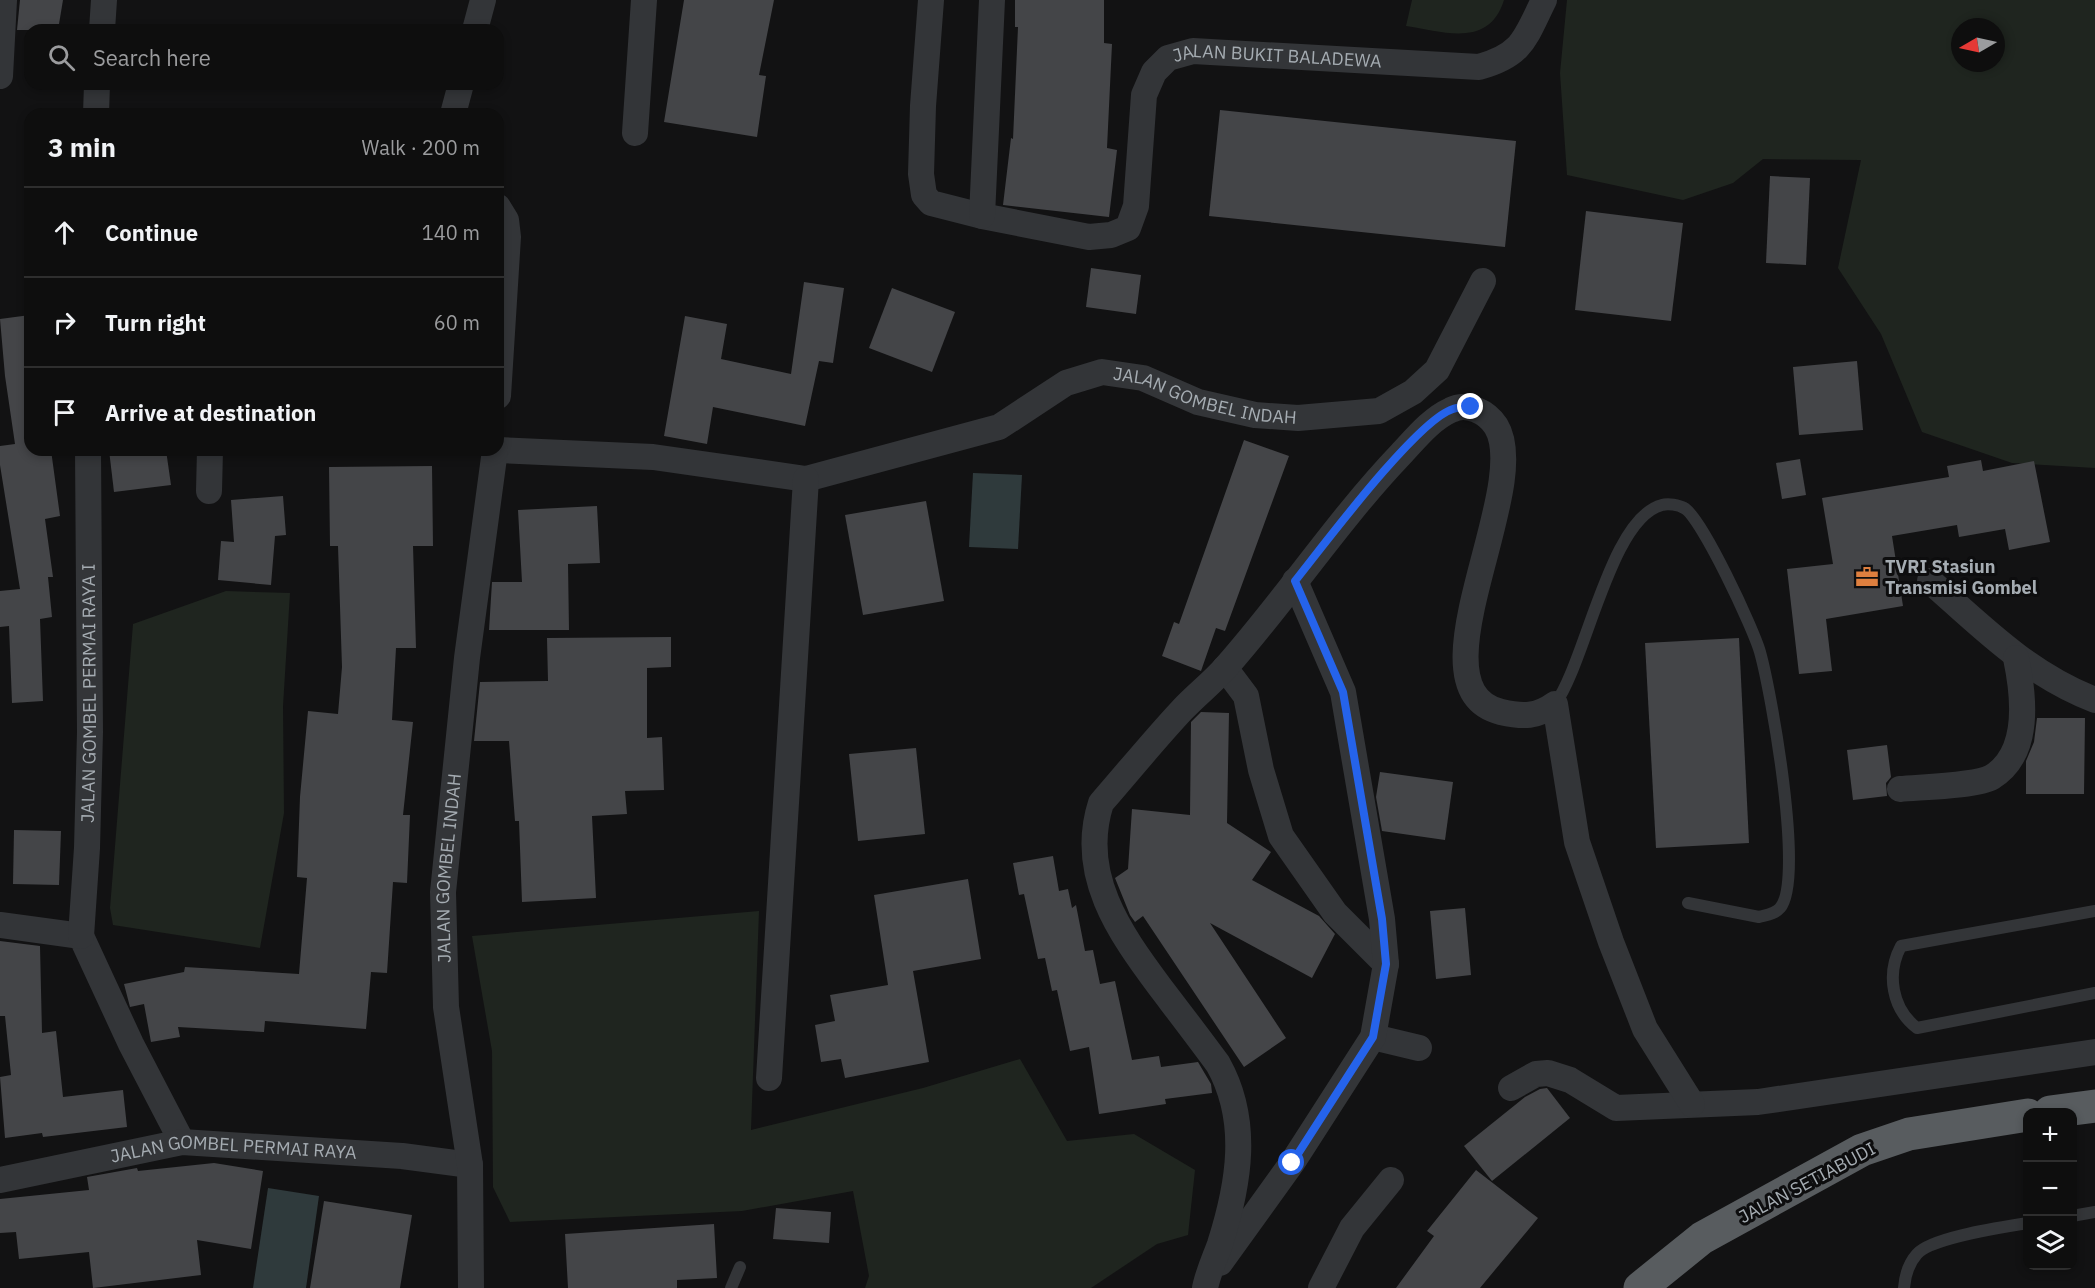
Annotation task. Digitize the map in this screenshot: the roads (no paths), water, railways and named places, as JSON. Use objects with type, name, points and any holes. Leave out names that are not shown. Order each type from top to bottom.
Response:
[{"type":"highway","points":[[2077,1109],[2095,1106]]},
{"type":"highway","name":"JALAN SETIABUDI","points":[[1640,1288],[1702,1238],[1862,1150],[1909,1134],[2023,1117]]},
{"type":"street","points":[[0,76],[4,0]]},
{"type":"street","points":[[102,24],[104,0]]},
{"type":"street","points":[[477,24],[483,0]]},
{"type":"street","points":[[635,133],[644,0]]},
{"type":"street","name":"JALAN BUKIT BALADEWA","points":[[931,0],[923,106],[921,174],[924,195],[931,203],[982,216],[1089,237],[1111,235],[1128,228],[1136,206],[1144,95],[1154,72],[1168,58],[1193,51],[1479,67],[1502,60],[1518,50],[1544,0]]},
{"type":"street","points":[[982,216],[992,0]]},
{"type":"street","points":[[96,108],[97,90]]},
{"type":"street","points":[[455,108],[459,90]]},
{"type":"street","points":[[504,217],[507,237],[504,290]]},
{"type":"street","name":"JALAN GOMBEL INDAH","points":[[504,450],[653,457],[806,479],[999,427],[1066,383],[1102,372],[1143,378],[1198,402],[1255,415],[1298,418],[1380,411],[1413,393],[1437,370],[1483,281]]},
{"type":"street","points":[[1206,1285],[1233,1193],[1239,1152],[1238,1118],[1230,1085],[1218,1064],[1115,924],[1102,892],[1093,846],[1101,803],[1183,709],[1225,668],[1384,471],[1428,426],[1452,409],[1471,407],[1492,420],[1503,437],[1503,463],[1494,524],[1466,633],[1465,670],[1474,695],[1490,709],[1522,717],[1542,714],[1555,705],[1577,842],[1611,942],[1645,1029],[1692,1104]]},
{"type":"street","name":"JALAN GOMBEL PERMAI RAYA I","points":[[81,936],[87,848],[90,732],[88,456]]},
{"type":"street","points":[[209,491],[210,456]]},
{"type":"street","name":"JALAN GOMBEL INDAH","points":[[471,1288],[470,1165],[446,1007],[443,891],[467,658],[495,456]]},
{"type":"street","points":[[769,1078],[806,479]]},
{"type":"street","points":[[1206,1285],[1292,1163],[1373,1037],[1386,964],[1382,919],[1343,692],[1295,581]]},
{"type":"street","points":[[1930,581],[2016,658],[2062,687],[2095,700]]},
{"type":"street","points":[[1900,789],[1970,783],[1991,778],[2010,759],[2019,736],[2023,710],[2023,688],[2016,658]]},
{"type":"street","points":[[1225,668],[1246,696],[1261,770],[1281,836],[1335,913],[1386,964]]},
{"type":"street","points":[[0,925],[81,936],[131,1044],[182,1142]]},
{"type":"street","points":[[1373,1037],[1419,1048]]},
{"type":"street","points":[[1511,1088],[1536,1074],[1548,1073],[1570,1080],[1616,1108],[1629,1110],[1777,1100],[2095,1052]]},
{"type":"street","name":"JALAN GOMBEL PERMAI RAYA","points":[[0,1180],[182,1142],[402,1156],[470,1165]]},
{"type":"street","points":[[1321,1288],[1352,1228],[1391,1180]]},
{"type":"lane","points":[[1555,705],[1621,547],[1649,509],[1666,504],[1686,508],[1702,528],[1760,650],[1772,704],[1788,843],[1785,892],[1781,907],[1770,914],[1759,917],[1688,903]]},
{"type":"lane","points":[[2095,911],[1901,946],[1894,957],[1892,973],[1897,1007],[1917,1028],[2095,993]]},
{"type":"lane","points":[[2077,1215],[2095,1212]]},
{"type":"lane","points":[[1904,1288],[1905,1273],[1918,1252],[1967,1233],[2023,1224]]},
{"type":"lane","points":[[731,1288],[740,1267]]},
{"type":"place","name":"TVRI Stasiun Transmisi Gombel","points":[[1867,577]]}]
